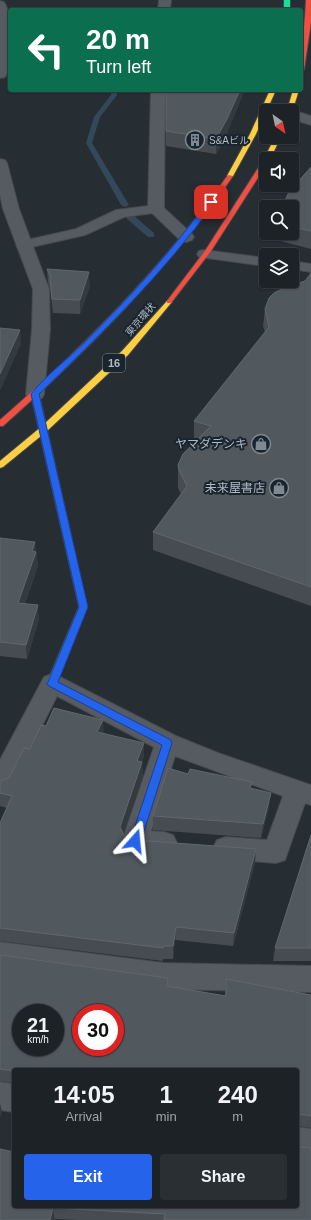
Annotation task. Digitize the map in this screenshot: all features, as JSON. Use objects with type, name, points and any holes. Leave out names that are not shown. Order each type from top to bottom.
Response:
[{"type":"main road","points":[[303,56],[308,22],[309,0]]},
{"type":"main road","name":"東京環状","points":[[0,424],[35,394],[87,344],[186,236],[220,190],[247,148],[267,108],[271,92]]},
{"type":"main road","points":[[292,104],[295,92]]},
{"type":"main road","name":"東京環状","points":[[0,466],[44,429],[125,353],[179,291],[259,171]]},
{"type":"main road","points":[[35,394],[84,607],[52,684]]},
{"type":"street","points":[[0,74],[6,44],[5,13]]},
{"type":"street","points":[[158,92],[156,209],[186,236]]},
{"type":"street","points":[[299,116],[310,119]]},
{"type":"street","points":[[0,163],[5,209],[23,245],[41,289],[41,330],[35,394]]},
{"type":"street","points":[[0,784],[52,684],[167,743],[209,760],[304,793],[276,852],[135,841],[167,743]]},
{"type":"street","points":[[0,954],[164,976],[311,979]]},
{"type":"street","points":[[0,1096],[12,1098]]},
{"type":"street","points":[[299,1142],[311,1144]]},
{"type":"lane","points":[[23,245],[80,232],[121,213],[156,209]]},
{"type":"lane","points":[[204,254],[259,261]]},
{"type":"lane","points":[[299,266],[311,268]]},
{"type":"building","points":[[166,92],[239,92],[216,139],[166,131]]},
{"type":"building","points":[[311,167],[311,231],[299,228],[299,200],[285,200],[289,192],[299,192],[299,181]]},
{"type":"building","points":[[47,269],[89,272],[80,300],[52,299],[50,275]]},
{"type":"building","name":"ヤマダデンキ","points":[[311,273],[311,587],[153,532],[187,486],[178,465],[183,454],[211,426],[194,421],[269,327],[265,309],[269,298],[274,293],[284,288],[299,288],[299,283],[305,281]]},
{"type":"building","points":[[0,328],[20,330],[0,374]]},
{"type":"building","points":[[0,538],[35,542],[32,551],[36,552],[18,603],[38,605],[26,645],[0,642]]},
{"type":"building","points":[[54,708],[103,720],[97,732],[144,743],[137,761],[142,762],[120,827],[125,837],[135,840],[256,849],[234,933],[176,927],[173,946],[163,946],[163,948],[0,928],[0,823],[12,796],[0,793],[0,781],[9,778],[24,748],[30,749],[41,725],[46,726]]},
{"type":"building","points":[[168,768],[188,774],[190,769],[252,782],[250,788],[271,793],[263,824],[153,816]]},
{"type":"building","points":[[311,835],[311,948],[275,948]]},
{"type":"building","points":[[0,955],[168,978],[167,986],[226,996],[226,979],[311,995],[311,1116],[299,1114],[299,1068],[12,1068],[12,1071],[0,1069]]},
{"type":"building","points":[[299,1147],[311,1148],[311,1220],[164,1220],[165,1214],[53,1208],[299,1208]]},
{"type":"building","points":[[0,1149],[12,1152],[12,1208],[53,1208],[50,1220],[0,1220]]},
{"type":"waterway","points":[[115,92],[114,95],[97,117],[89,143],[125,205]]},
{"type":"waterway","points":[[130,217],[151,235]]},
{"type":"traffic: fast","points":[[287,0],[287,8]]},
{"type":"traffic: fast","points":[[35,394],[83,607],[52,683]]},
{"type":"traffic: slow","points":[[230,176],[253,134],[272,92]]},
{"type":"traffic: slow","points":[[292,104],[295,92]]},
{"type":"traffic: slow","points":[[270,152],[274,144]]},
{"type":"traffic: slow","points":[[0,465],[44,429],[125,353],[169,302]]},
{"type":"traffic: jam","points":[[303,56],[308,22],[309,0]]},
{"type":"traffic: jam","points":[[169,302],[208,251],[259,171]]},
{"type":"traffic: jam","points":[[0,424],[64,366],[124,304],[193,226],[230,176]]},
{"type":"place","name":"S&Aビル","points":[[195,140]]},
{"type":"place","name":"ヤマダデンキ","points":[[261,444]]},
{"type":"place","name":"未来屋書店","points":[[279,488]]},
{"type":"route","points":[[135,841],[167,743],[52,684],[84,607],[35,394],[87,344],[144,283],[186,236],[211,202]]}]
